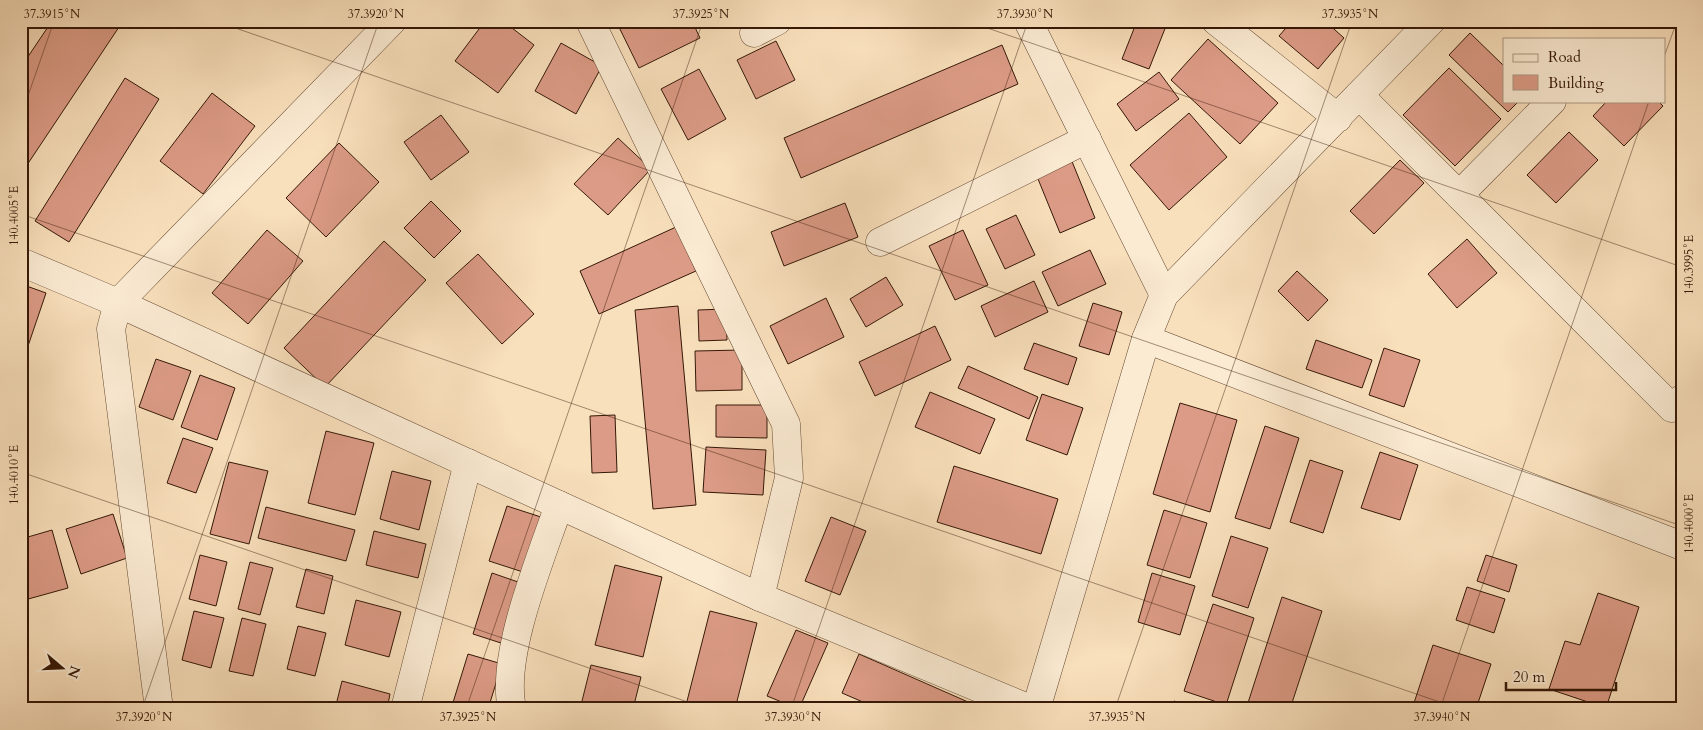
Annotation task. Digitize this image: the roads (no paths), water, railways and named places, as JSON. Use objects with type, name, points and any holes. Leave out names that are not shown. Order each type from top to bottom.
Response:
[{"type":"street","points":[[159,709],[111,329],[118,303],[392,21]]},
{"type":"street","points":[[590,21],[786,424],[789,478],[760,597]]},
{"type":"street","points":[[1028,21],[1164,295]]},
{"type":"street","points":[[1216,21],[1338,118]]},
{"type":"street","points":[[1036,709],[1146,339],[1164,295],[1431,21]]},
{"type":"street","points":[[1359,95],[1459,195],[1679,408]]},
{"type":"street","points":[[1459,195],[1551,102]]},
{"type":"street","points":[[880,242],[1087,139]]},
{"type":"street","points":[[21,262],[118,303],[760,597],[1030,709]]},
{"type":"street","points":[[1146,339],[1682,546]]},
{"type":"street","points":[[405,709],[468,463]]},
{"type":"street","points":[[512,709],[509,697],[514,646],[559,505]]}]
